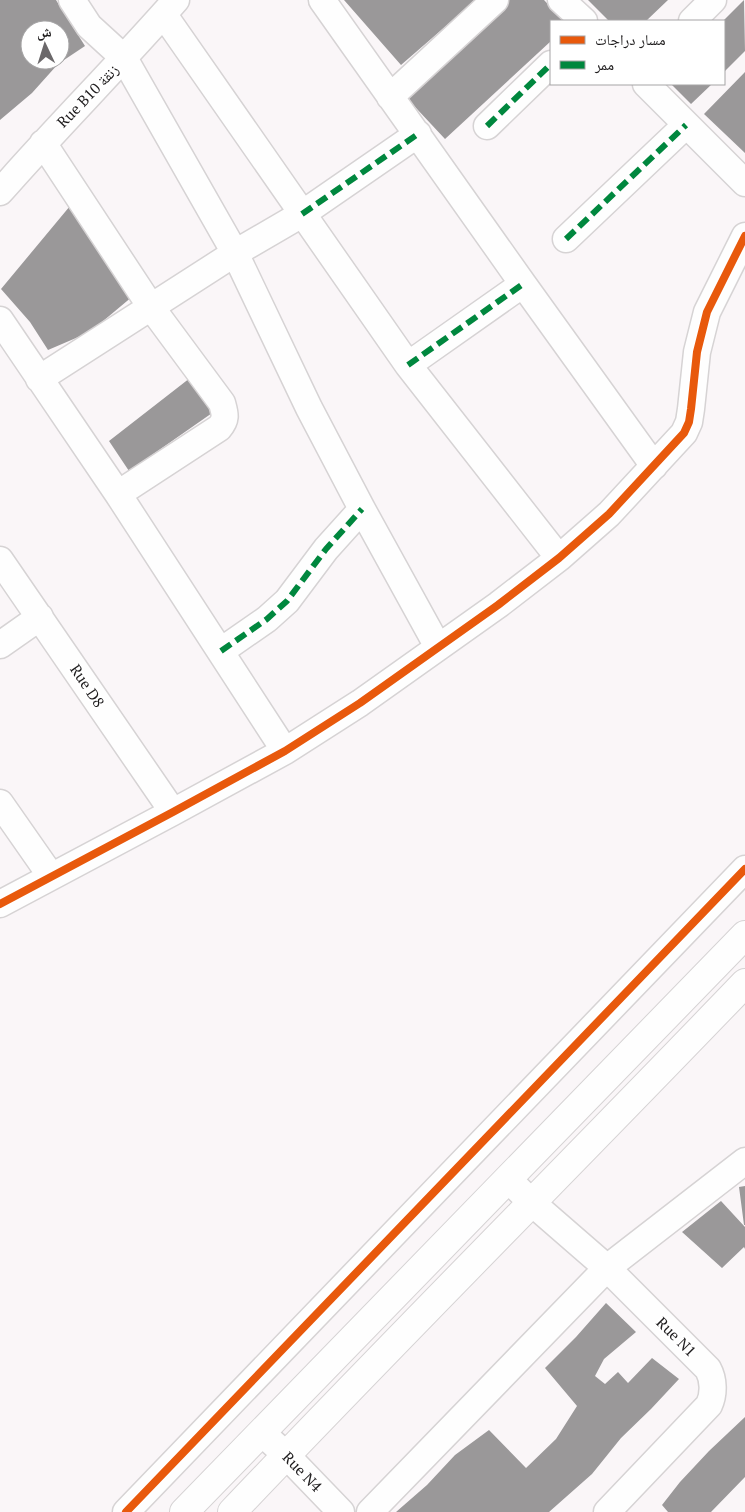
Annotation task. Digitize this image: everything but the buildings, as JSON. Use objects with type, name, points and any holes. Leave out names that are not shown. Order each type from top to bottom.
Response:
[{"type":"main road","points":[[184,1512],[745,934]]},
{"type":"main road","points":[[232,1512],[745,983]]},
{"type":"street","points":[[72,0],[89,26],[124,58],[235,254],[309,408],[362,509],[438,646]]},
{"type":"street","points":[[322,0],[654,466]]},
{"type":"street","points":[[390,97],[495,0]]},
{"type":"street","points":[[561,0],[583,20]]},
{"type":"street","points":[[693,20],[713,0]]},
{"type":"street","points":[[170,7],[302,214],[408,365],[559,558]]},
{"type":"street","name":"Rue B10 زنقة","points":[[0,192],[170,7]]},
{"type":"street","points":[[487,126],[550,65]]},
{"type":"street","points":[[647,85],[745,183]]},
{"type":"street","points":[[566,238],[686,125]]},
{"type":"street","points":[[39,379],[235,254],[302,214],[418,134]]},
{"type":"street","points":[[43,143],[151,307],[222,403],[225,414],[224,422],[219,428],[118,494]]},
{"type":"street","points":[[0,904],[285,750],[360,703],[498,605],[559,558],[609,514],[684,434],[689,422],[697,352],[707,312],[745,236]]},
{"type":"street","points":[[408,365],[523,284]]},
{"type":"street","points":[[0,320],[118,494],[285,750]]},
{"type":"street","points":[[220,651],[267,619],[287,600],[326,549],[362,509]]},
{"type":"street","name":"Rue D8","points":[[0,560],[173,812]]},
{"type":"street","points":[[0,645],[40,617]]},
{"type":"street","points":[[0,803],[50,876]]},
{"type":"street","points":[[126,1512],[745,869]]},
{"type":"street","points":[[370,1512],[607,1268],[745,1161]]},
{"type":"street","name":"Rue N1","points":[[508,1179],[531,1202],[607,1268],[708,1369],[713,1387],[712,1399],[709,1405],[607,1512]]},
{"type":"street","name":"Rue N4","points":[[262,1433],[341,1512]]},
{"type":"marked path","points":[[487,126],[550,65]]},
{"type":"marked path","points":[[566,239],[686,125]]},
{"type":"marked path","points":[[302,214],[418,134]]},
{"type":"marked path","points":[[408,365],[523,284]]},
{"type":"marked path","points":[[221,651],[267,619],[287,601],[326,549],[362,509]]},
{"type":"cycle path","points":[[0,904],[285,751],[360,703],[498,605],[559,558],[609,514],[684,433],[689,422],[697,352],[707,312],[745,236]]},
{"type":"cycle path","points":[[126,1512],[745,869]]}]
